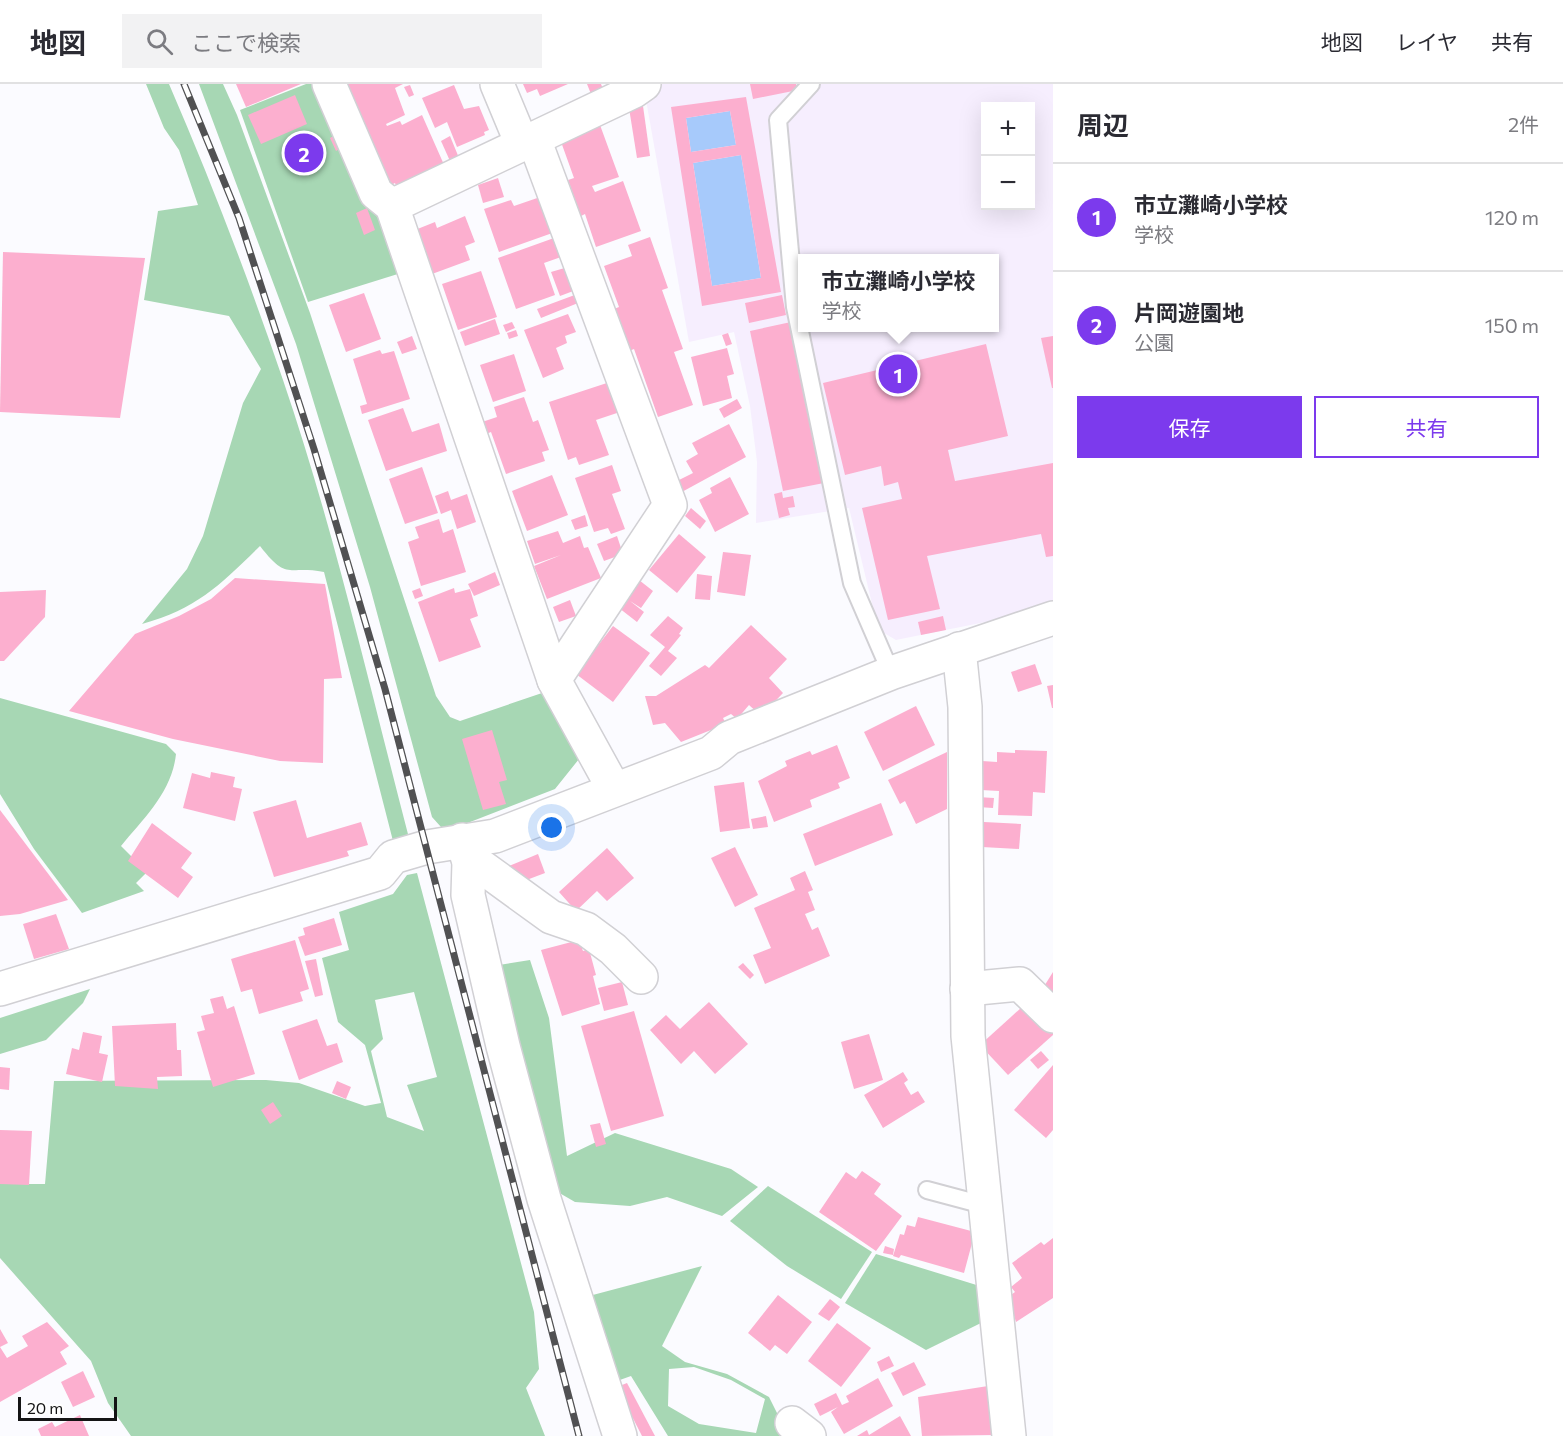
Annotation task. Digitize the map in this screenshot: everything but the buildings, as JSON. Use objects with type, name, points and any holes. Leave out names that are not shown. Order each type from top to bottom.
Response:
[{"type":"street","points":[[329,84],[376,193],[392,206],[554,680],[614,789]]},
{"type":"street","points":[[497,84],[528,141],[670,505],[554,680]]},
{"type":"street","points":[[392,206],[634,91],[644,84]]},
{"type":"street","points":[[0,989],[380,873],[393,857],[465,851],[495,836],[711,753],[729,738],[891,673],[1053,618]]},
{"type":"street","points":[[958,649],[965,707],[968,1036],[1009,1436]]},
{"type":"street","points":[[465,851],[478,864],[551,917],[586,929],[613,949],[641,977]]},
{"type":"street","points":[[465,851],[468,895],[506,1057],[544,1199],[621,1436]]},
{"type":"street","points":[[967,989],[1020,984],[1053,1016]]},
{"type":"lane","points":[[798,322],[778,120],[811,84]]},
{"type":"lane","points":[[800,332],[852,583],[891,673]]},
{"type":"lane","points":[[927,1190],[987,1206]]},
{"type":"shaded area","points":[[661,84],[1053,84],[1053,603],[1015,616],[896,640],[884,633],[874,612],[849,508],[756,523],[757,462],[750,406],[734,332],[689,342],[646,100]]},
{"type":"green space","points":[[146,84],[169,84],[215,194],[270,343],[319,493],[409,838],[393,841],[324,572],[283,568],[260,546],[207,594],[178,611],[142,624],[187,569],[203,536],[243,403],[261,369],[229,316],[144,300],[158,211],[198,205],[179,150],[164,128]]},
{"type":"green space","points":[[199,84],[223,84],[237,115],[310,313],[436,696],[450,717],[460,721],[545,692],[579,759],[555,789],[465,824],[441,827],[432,817],[370,587],[296,344]]},
{"type":"green space","points":[[306,84],[322,84],[401,273],[308,302],[240,110]]},
{"type":"green space","points":[[0,698],[166,744],[176,754],[169,780],[156,804],[121,846],[147,872],[136,883],[144,891],[82,913],[34,849],[0,794]]},
{"type":"green space","points":[[417,873],[534,1312],[539,1369],[526,1388],[545,1436],[131,1436],[108,1403],[91,1361],[0,1258],[0,1184],[45,1184],[54,1081],[266,1080],[299,1083],[365,1106],[381,1103],[365,1045],[338,1022],[322,958],[349,950],[339,912],[393,894],[407,875]],"holes":[[[414,992],[437,1077],[407,1085],[424,1131],[387,1117],[371,1051],[383,1039],[375,1000]]]},
{"type":"green space","points":[[530,960],[549,1018],[567,1156],[615,1133],[731,1169],[758,1187],[722,1216],[667,1197],[630,1206],[575,1202],[556,1191],[499,965]]},
{"type":"green space","points":[[90,989],[83,1003],[46,1040],[0,1054],[0,1018]]},
{"type":"green space","points":[[768,1186],[872,1252],[841,1299],[787,1266],[730,1221]]},
{"type":"green space","points":[[876,1254],[983,1287],[983,1322],[926,1350],[845,1303]]},
{"type":"green space","points":[[702,1266],[662,1346],[685,1362],[727,1374],[769,1397],[783,1425],[793,1436],[668,1436],[631,1376],[617,1381],[589,1296]],"holes":[[[694,1367],[731,1380],[765,1399],[756,1433],[699,1424],[668,1406],[669,1369]]]},
{"type":"water","points":[[730,111],[736,145],[691,152],[686,118]]},
{"type":"water","points":[[741,155],[761,278],[712,286],[693,163]]},
{"type":"railway","points":[[184,84],[239,218],[314,449],[385,689],[579,1436]]},
{"type":"place","name":"片岡遊園地","points":[[304,153]]},
{"type":"place","name":"市立灘崎小学校","points":[[898,374]]}]
